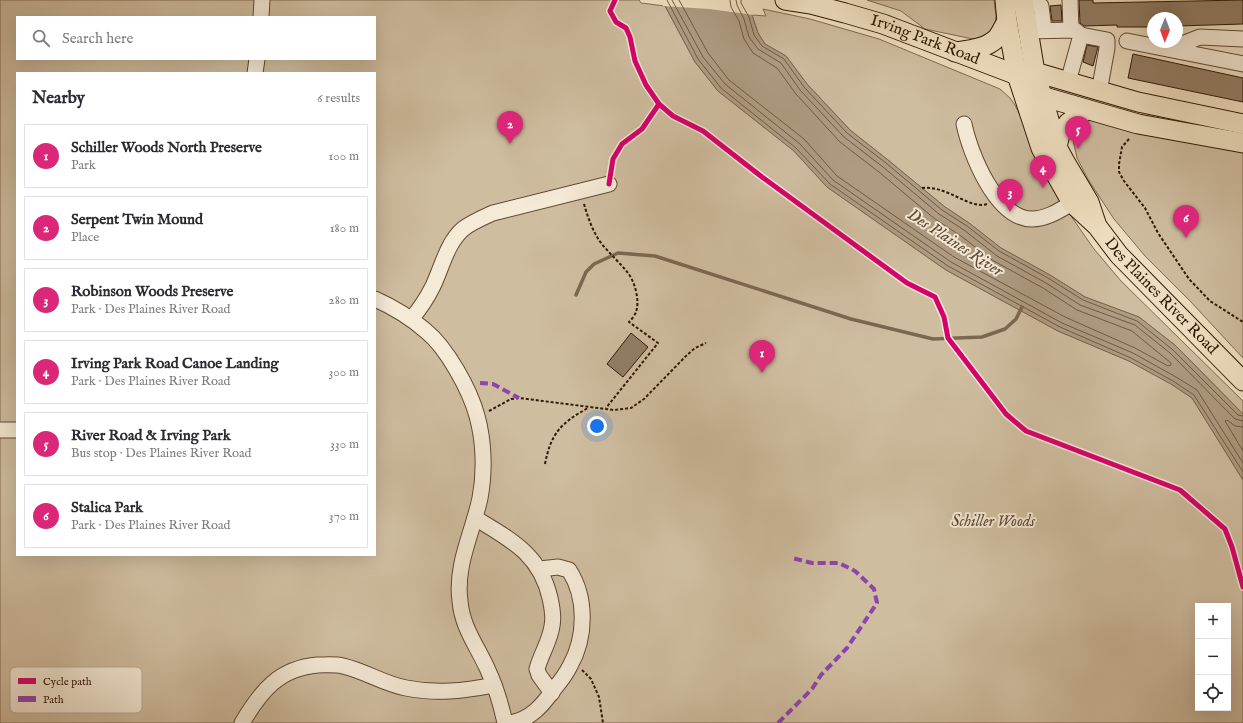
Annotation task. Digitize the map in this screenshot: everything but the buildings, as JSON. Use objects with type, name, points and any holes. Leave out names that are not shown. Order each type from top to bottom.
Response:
[{"type":"main road","name":"Irving Park Road","points":[[785,0],[845,12],[883,24],[954,52],[1026,74],[1068,82],[1138,102],[1243,124]]},
{"type":"main road","name":"Des Plaines River Road","points":[[1005,0],[1007,21],[1026,74],[1041,148],[1072,203],[1097,226],[1119,255],[1243,381]]},
{"type":"main road","name":"Des Plaines River Road","points":[[1023,2],[1036,31],[1026,74]]},
{"type":"main road","points":[[954,52],[976,49],[989,44],[997,37],[1007,21]]},
{"type":"main road","name":"Irving Park Road","points":[[1026,74],[1041,96],[1138,124],[1243,143]]},
{"type":"main road","name":"Des Plaines River Road","points":[[1041,96],[1058,147],[1089,202],[1097,226]]},
{"type":"main road","points":[[1058,147],[1060,134],[1068,123],[1086,110]]},
{"type":"lane","points":[[261,16],[262,0]]},
{"type":"lane","points":[[1068,82],[1076,32],[1070,0]]},
{"type":"lane","points":[[1036,31],[1076,32],[1107,40],[1107,48],[1099,92]]},
{"type":"lane","points":[[1169,49],[1200,37],[1243,38]]},
{"type":"lane","points":[[1127,41],[1243,64]]},
{"type":"lane","points":[[255,72],[257,60]]},
{"type":"lane","points":[[964,124],[971,151],[979,169],[999,200],[1013,213],[1031,219],[1039,218],[1050,215],[1072,203]]},
{"type":"lane","points":[[411,319],[420,308],[433,286],[453,241],[462,230],[476,220],[493,213],[609,184]]},
{"type":"lane","points":[[376,300],[411,319],[427,332],[448,356],[467,390],[477,415],[482,445],[480,496],[475,518],[469,532],[462,563],[459,586],[460,601],[465,625],[488,670],[505,723]]},
{"type":"lane","points":[[0,430],[16,430]]},
{"type":"lane","points":[[475,518],[519,546],[540,569],[549,596],[553,625],[537,669],[539,675],[552,693]]},
{"type":"lane","points":[[510,723],[524,719],[533,714],[552,693],[573,660],[581,634],[582,608],[577,583],[569,570],[558,567],[540,569]]},
{"type":"lane","points":[[242,723],[252,706],[265,689],[279,677],[295,669],[310,666],[328,664],[342,666],[386,684],[429,692],[451,692],[494,685]]},
{"type":"path","points":[[609,184],[613,158],[622,144],[642,130],[659,104]]},
{"type":"path","points":[[1129,139],[1122,147],[1119,164],[1120,172],[1124,181],[1145,208],[1158,233],[1189,279],[1210,301],[1243,322]]},
{"type":"path","points":[[922,188],[930,187],[944,190],[975,204],[984,205],[999,200]]},
{"type":"path","points":[[580,191],[590,223],[601,242],[628,273],[632,280],[635,289],[637,306],[636,311],[629,322],[658,343],[606,408]]},
{"type":"path","points":[[477,415],[495,409],[511,399],[519,398],[622,410],[637,405],[644,400],[687,355],[695,348],[706,343]]},
{"type":"path","points":[[545,464],[548,450],[554,435],[570,419],[589,407]]},
{"type":"path","points":[[573,660],[591,679],[599,697],[603,723]]},
{"type":"green space","name":"Schiller Woods","points":[[0,0],[639,0],[641,3],[665,6],[695,62],[718,91],[794,151],[827,187],[946,270],[1058,331],[1129,361],[1171,384],[1192,398],[1243,480],[1243,723],[0,723]]},
{"type":"green space","points":[[867,0],[994,0],[996,16],[994,31],[979,40],[925,29],[901,11]]},
{"type":"green space","points":[[763,9],[810,19],[879,39],[1000,89],[1015,105],[1055,189],[1073,219],[1094,249],[1121,281],[1243,401],[1243,414],[1176,346],[1139,317],[1085,297],[1050,275],[1001,248],[969,223],[945,207],[850,130],[807,84],[786,56],[765,44],[758,33],[752,15],[766,16]]},
{"type":"green space","points":[[1089,119],[1243,150],[1243,358],[1190,301],[1145,256],[1114,219],[1089,181],[1077,158],[1071,131]]},
{"type":"water","name":"Des Plaines River","points":[[662,0],[744,0],[752,15],[758,33],[765,44],[786,56],[807,84],[850,130],[945,207],[969,223],[1001,248],[1050,275],[1085,297],[1139,317],[1176,346],[1243,414],[1243,480],[1192,398],[1171,384],[1129,361],[1058,331],[946,270],[827,187],[794,151],[718,91],[695,62]]},
{"type":"pier","points":[[660,0],[746,0],[754,15],[709,9],[663,6]]},
{"type":"waterway","points":[[576,295],[586,272],[594,264],[618,253],[655,256],[851,319],[933,339],[982,337],[1005,329],[1016,319],[1022,307]]},
{"type":"marked path","points":[[480,383],[493,384],[519,398]]},
{"type":"marked path","points":[[778,723],[812,689],[821,675],[847,648],[877,603],[874,589],[855,571],[839,563],[812,563],[792,558]]},
{"type":"cycle path","points":[[615,0],[610,11],[616,22],[626,28],[630,37],[635,61],[646,85],[659,104],[673,116],[703,131],[762,177],[907,283],[935,297],[944,317],[948,338],[1006,414],[1026,431],[1180,490],[1225,529],[1232,547],[1243,587]]},
{"type":"cycle path","points":[[609,184],[613,159],[622,144],[642,129],[659,104]]},
{"type":"place","name":"Serpent Twin Mound","points":[[510,144]]},
{"type":"place","name":"River Road & Irving Park","points":[[1078,149]]},
{"type":"place","name":"Irving Park Road Canoe Landing","points":[[1043,188]]},
{"type":"place","name":"Robinson Woods Preserve","points":[[1010,212]]},
{"type":"place","name":"Stalica Park","points":[[1186,238]]},
{"type":"place","name":"Schiller Woods North Preserve","points":[[762,373]]}]
